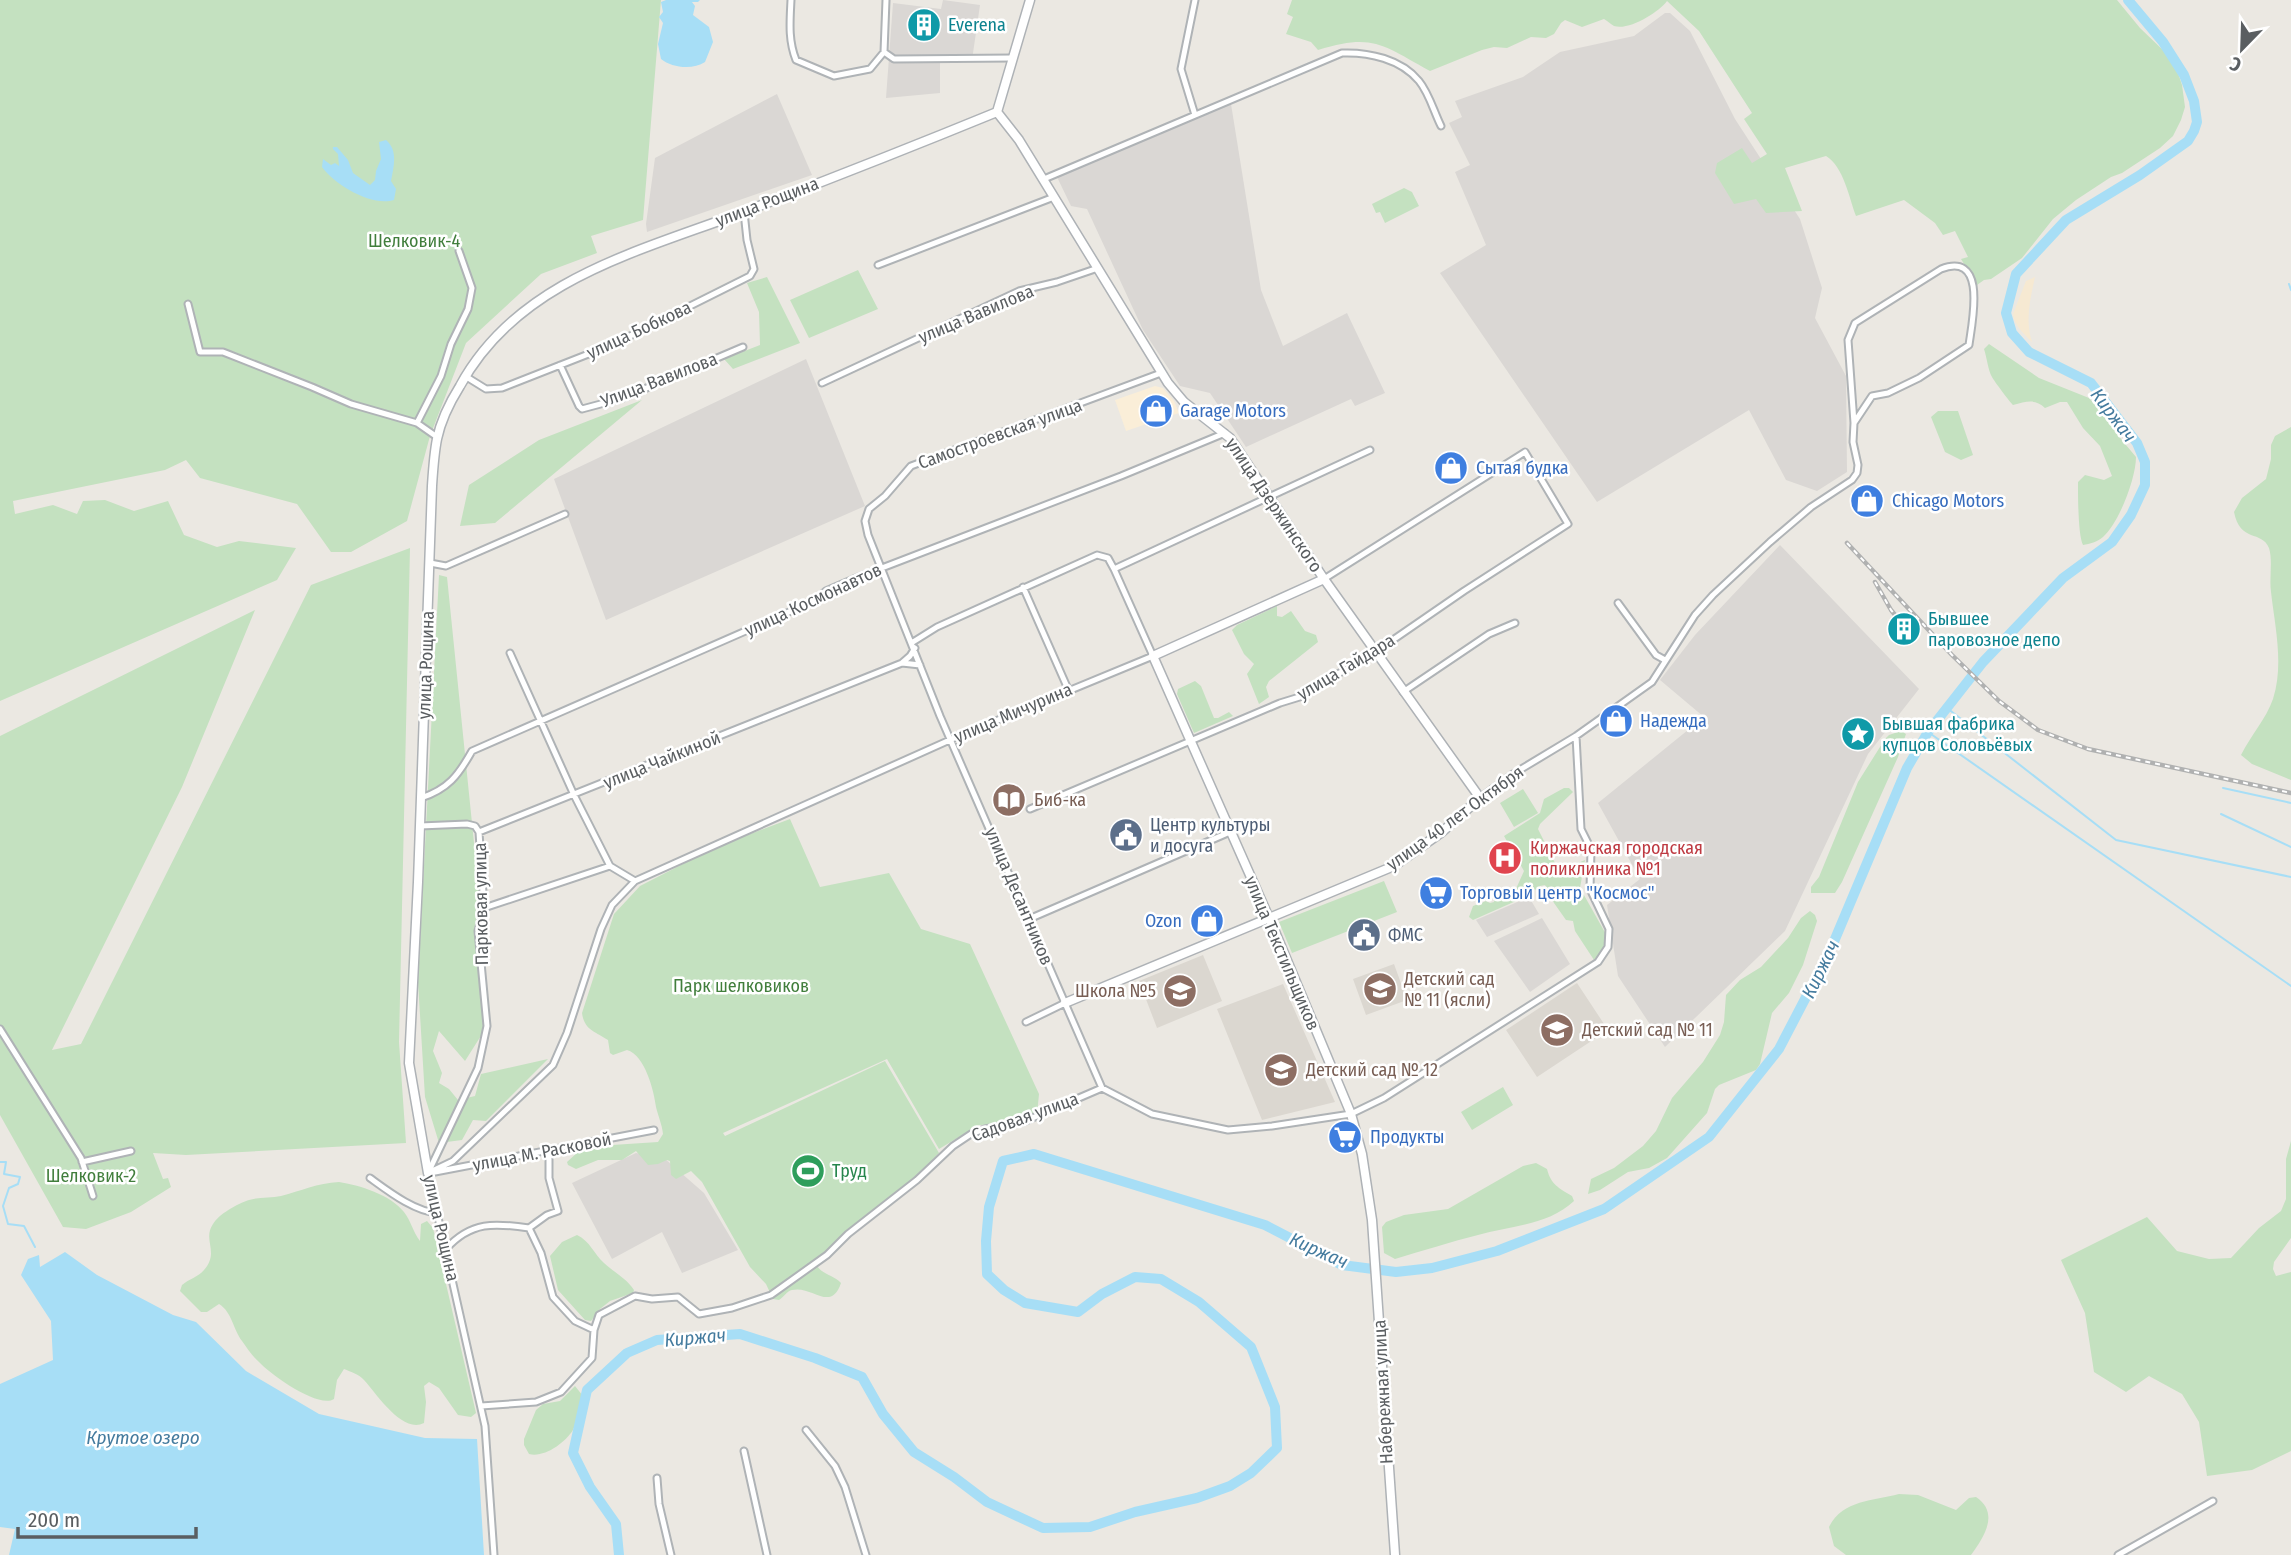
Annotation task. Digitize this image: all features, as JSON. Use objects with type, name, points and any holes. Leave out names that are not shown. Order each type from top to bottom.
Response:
[{"type":"street","points":[[791,0],[789,28],[791,48],[796,60],[834,76],[870,69],[884,52],[886,0]]},
{"type":"street","points":[[997,112],[1030,0]]},
{"type":"street","points":[[1195,0],[1181,69],[1195,115]]},
{"type":"street","points":[[884,52],[894,59],[1013,58]]},
{"type":"street","points":[[1044,179],[1342,53],[1358,52],[1387,60],[1417,79],[1441,126]]},
{"type":"street","name":"улица Дзержинского","points":[[997,112],[1044,179],[1161,373],[1184,402],[1234,444],[1324,579],[1480,798]]},
{"type":"street","name":"улица Рощина","points":[[494,1555],[488,1445],[428,1173],[409,1063],[432,486],[437,437],[449,404],[485,348],[519,314],[568,282],[606,262],[744,212],[997,112]]},
{"type":"street","points":[[878,265],[1055,197]]},
{"type":"street","name":"улица Бобкова","points":[[465,376],[486,389],[502,388],[614,344],[750,276],[754,269],[744,212]]},
{"type":"street","points":[[417,424],[441,376],[451,344],[468,309],[472,288],[459,251]]},
{"type":"street","points":[[1951,265],[1961,267],[1970,275],[1974,286],[1969,345],[1919,378],[1888,393],[1872,396],[1854,423],[1848,340],[1855,323],[1951,265]]},
{"type":"street","name":"улица Вавилова","points":[[822,383],[1019,291],[1098,268]]},
{"type":"street","points":[[188,304],[200,352],[223,352],[351,404],[417,424],[437,437]]},
{"type":"street","name":"Улица Вавилова","points":[[560,365],[582,409],[623,398],[743,347]]},
{"type":"street","name":"Самостроевская улица","points":[[881,569],[865,526],[869,509],[911,467],[1161,373]]},
{"type":"street","name":"улица 40 лет Октября","points":[[1026,1022],[1065,1003],[1394,866],[1442,832],[1480,798],[1513,774],[1576,736],[1651,682],[1695,615],[1713,595],[1811,507],[1852,480],[1858,465],[1853,442],[1854,423]]},
{"type":"street","name":"улица Космонавтов","points":[[421,797],[441,791],[461,770],[472,751],[814,601],[838,586],[1224,433]]},
{"type":"street","points":[[1115,569],[1370,450]]},
{"type":"street","name":"улица Гайдара","points":[[1030,809],[1280,703],[1306,695],[1325,680],[1358,664],[1568,524],[1525,452]]},
{"type":"street","name":"улица Мичурина","points":[[635,881],[952,739],[1153,656],[1324,579],[1525,452]]},
{"type":"street","points":[[430,563],[446,566],[565,514]]},
{"type":"street","name":"улица Чайкиной","points":[[902,663],[914,645],[937,627],[1023,587],[1097,555],[1108,558],[1115,569]]},
{"type":"street","points":[[881,569],[914,645]]},
{"type":"street","name":"улица Текстильщиков","points":[[1115,569],[1269,918],[1351,1114],[1366,1174],[1372,1230]]},
{"type":"street","points":[[1023,587],[1068,689]]},
{"type":"street","points":[[1618,603],[1656,656],[1665,660]]},
{"type":"street","points":[[1403,692],[1489,634],[1515,623]]},
{"type":"street","name":"улица Десантников","points":[[914,645],[920,665],[1102,1088]]},
{"type":"street","points":[[428,1173],[453,1161],[553,1065],[567,1033],[601,929],[612,905],[635,881],[610,866],[574,795],[510,653]]},
{"type":"street","name":"улица Чайкиной","points":[[480,831],[902,663],[920,665]]},
{"type":"street","name":"Садовая улица","points":[[594,1330],[599,1315],[635,1296],[652,1299],[678,1297],[699,1314],[732,1308],[771,1295],[827,1255],[848,1234],[971,1134],[1023,1122],[1102,1088],[1152,1114],[1228,1129],[1272,1126],[1351,1114],[1384,1098],[1598,962],[1608,947],[1609,929],[1590,889],[1591,849],[1581,829],[1576,736]]},
{"type":"street","points":[[420,826],[467,824],[480,831]]},
{"type":"street","name":"Парковая улица","points":[[428,1173],[478,1068],[487,1026],[478,930],[484,908],[480,831]]},
{"type":"street","points":[[1029,919],[1230,832]]},
{"type":"street","points":[[484,908],[610,866]]},
{"type":"street","points":[[0,1029],[82,1162],[93,1196]]},
{"type":"street","name":"улица М. Расковой","points":[[428,1173],[654,1130]]},
{"type":"street","points":[[82,1162],[131,1151]]},
{"type":"street","points":[[446,1249],[455,1238],[474,1227],[501,1224],[530,1228],[547,1215],[558,1211],[550,1178],[549,1151]]},
{"type":"street","points":[[453,1161],[455,1166],[460,1168]]},
{"type":"street","points":[[370,1178],[402,1200],[429,1213],[438,1213]]},
{"type":"street","points":[[481,1406],[536,1402],[561,1392],[592,1358],[594,1330],[575,1321],[553,1297],[541,1253],[530,1228]]},
{"type":"street","name":"Набережная улица","points":[[1372,1230],[1395,1555]]},
{"type":"street","points":[[806,1430],[835,1466],[845,1487],[866,1555]]},
{"type":"street","points":[[744,1451],[767,1555]]},
{"type":"street","points":[[657,1479],[659,1504],[671,1555]]},
{"type":"street","points":[[2118,1555],[2213,1501]]},
{"type":"shaded area","points":[[943,0],[980,5],[972,60],[940,59],[940,93],[886,98],[893,3],[941,9]]},
{"type":"shaded area","points":[[1665,13],[1670,13],[1690,31],[1735,119],[1800,219],[1822,288],[1815,318],[1846,376],[1847,472],[1817,491],[1786,480],[1749,410],[1597,502],[1440,273],[1486,245],[1455,172],[1470,165],[1449,123],[1462,117],[1455,101],[1523,77],[1560,52],[1634,36]]},
{"type":"shaded area","points":[[777,94],[812,175],[647,232],[655,158]]},
{"type":"shaded area","points":[[1231,104],[1261,290],[1283,346],[1347,313],[1385,393],[1355,406],[1351,399],[1246,447],[1210,393],[1180,386],[1143,330],[1087,209],[1071,206],[1057,177]]},
{"type":"shaded area","points":[[806,359],[865,506],[606,620],[554,479]]},
{"type":"shaded area","points":[[1155,386],[1163,388],[1174,401],[1179,413],[1126,431],[1115,400]]},
{"type":"shaded area","points":[[1780,545],[1919,689],[1868,754],[1785,931],[1665,1047],[1618,976],[1607,905],[1640,879],[1598,803],[1704,717],[1660,680],[1695,635]]},
{"type":"shaded area","points":[[1529,897],[1539,914],[1487,937],[1476,920]]},
{"type":"shaded area","points":[[1542,918],[1570,964],[1530,992],[1494,941]]},
{"type":"shaded area","name":"Школа №5","points":[[1203,955],[1222,1001],[1157,1028],[1139,981]]},
{"type":"shaded area","name":"Детский сад № 11 (ясли)","points":[[1394,964],[1407,1000],[1366,1015],[1353,979]]},
{"type":"shaded area","name":"Детский сад № 11","points":[[1577,983],[1608,1030],[1537,1077],[1506,1030]]},
{"type":"shaded area","name":"Детский сад № 12","points":[[1283,984],[1335,1102],[1262,1120],[1217,1009]]},
{"type":"shaded area","points":[[636,1153],[664,1158],[704,1193],[738,1250],[682,1273],[662,1232],[612,1259],[572,1183]]},
{"type":"green space","name":"Шелковик-4","points":[[0,0],[661,0],[643,220],[591,236],[597,253],[541,274],[466,343],[430,436],[407,521],[351,552],[331,552],[297,504],[200,478],[186,460],[165,470],[13,501],[15,514],[53,505],[77,514],[83,501],[105,500],[134,511],[168,501],[184,535],[217,547],[239,541],[296,548],[277,580],[0,701]]},
{"type":"green space","points":[[1292,0],[2117,0],[2140,28],[2167,54],[2179,76],[2185,107],[2173,136],[2160,148],[2076,200],[2053,219],[2022,258],[1977,285],[1961,259],[1968,257],[1955,231],[1943,235],[1935,223],[1904,200],[1856,216],[1842,175],[1826,156],[1785,168],[1802,211],[1766,213],[1756,199],[1734,204],[1715,173],[1717,163],[1742,148],[1752,163],[1767,154],[1744,119],[1752,113],[1699,31],[1667,1],[1651,15],[1627,26],[1614,26],[1604,19],[1582,27],[1565,20],[1554,34],[1546,38],[1531,37],[1507,48],[1482,50],[1430,71],[1377,44],[1352,42],[1318,50],[1311,42],[1286,34],[1293,17],[1287,14]]},
{"type":"green space","points":[[1404,188],[1412,192],[1419,206],[1385,223],[1372,204]]},
{"type":"green space","points":[[858,270],[878,309],[809,338],[790,300]]},
{"type":"green space","points":[[767,277],[800,343],[733,369],[724,359],[760,345],[759,312],[747,283]]},
{"type":"green space","points":[[1989,344],[2039,378],[2089,398],[2114,426],[2136,457],[2126,500],[2115,522],[2098,540],[2083,545],[2081,540],[2078,482],[2085,475],[2104,480],[2112,476],[2100,446],[2083,428],[2067,402],[2045,408],[2034,402],[2013,405],[1991,374],[1984,349]]},
{"type":"green space","points":[[642,400],[495,523],[460,526],[469,485],[539,440]]},
{"type":"green space","points":[[1938,411],[1958,411],[1973,455],[1961,460],[1945,452],[1931,417]]},
{"type":"green space","points":[[2291,427],[2291,780],[2252,764],[2241,755],[2273,699],[2278,659],[2269,548],[2261,539],[2241,528],[2234,512],[2242,498],[2266,479],[2275,436]]},
{"type":"green space","name":"Шелковик-2","points":[[410,548],[399,1042],[406,1143],[186,1155],[153,1153],[163,1179],[168,1178],[171,1187],[131,1212],[86,1229],[63,1227],[0,1115],[0,736],[255,610],[182,787],[52,1050],[81,1044],[311,585]]},
{"type":"green space","points":[[439,575],[447,577],[480,902],[474,930],[484,1031],[465,1061],[439,1031],[433,1051],[442,1073],[439,1083],[449,1089],[458,1100],[475,1096],[481,1074],[548,1059],[486,1121],[473,1120],[462,1140],[439,1143],[425,1097],[418,982]]},
{"type":"green space","points":[[1277,606],[1277,616],[1282,617],[1291,611],[1305,631],[1316,635],[1318,642],[1269,681],[1266,687],[1269,697],[1259,704],[1247,674],[1254,664],[1244,654],[1232,630]]},
{"type":"green space","points":[[1195,681],[1201,686],[1214,718],[1229,712],[1233,716],[1194,733],[1177,694],[1178,689]]},
{"type":"green space","points":[[1901,731],[1906,734],[1898,757],[1842,882],[1835,893],[1811,893],[1811,887],[1819,877],[1858,782],[1885,739]]},
{"type":"green space","points":[[1564,788],[1573,792],[1538,829],[1559,871],[1585,860],[1580,888],[1607,936],[1605,947],[1594,960],[1575,931],[1573,921],[1566,920],[1545,885],[1538,890],[1531,889],[1525,897],[1473,920],[1469,917],[1473,906],[1486,901],[1494,902],[1496,894],[1500,892],[1509,895],[1515,891],[1524,871],[1504,836],[1540,813],[1544,799]]},
{"type":"green space","points":[[1523,789],[1538,813],[1514,827],[1500,803]]},
{"type":"green space","name":"Парк шелковиков","points":[[790,819],[820,887],[889,873],[921,929],[970,944],[1039,1094],[1037,1114],[1009,1124],[979,1125],[939,1149],[887,1059],[723,1133],[725,1136],[885,1061],[939,1153],[912,1183],[815,1262],[820,1269],[841,1283],[837,1292],[826,1297],[799,1289],[792,1290],[779,1300],[773,1299],[766,1284],[750,1267],[702,1182],[691,1171],[676,1179],[671,1175],[670,1161],[648,1165],[636,1151],[622,1160],[598,1160],[576,1169],[567,1162],[579,1151],[597,1146],[658,1142],[663,1134],[651,1083],[644,1066],[627,1050],[613,1055],[610,1053],[608,1040],[591,1030],[583,1019],[582,1013],[614,914],[640,886],[716,847]]},
{"type":"green space","points":[[1384,881],[1397,912],[1292,953],[1279,922]]},
{"type":"green space","points":[[1810,911],[1817,921],[1803,965],[1789,993],[1772,1013],[1760,1064],[1756,1070],[1719,1085],[1715,1089],[1707,1113],[1667,1158],[1649,1168],[1628,1172],[1600,1190],[1588,1194],[1591,1179],[1614,1168],[1643,1146],[1656,1131],[1672,1098],[1703,1062],[1720,1035],[1726,995],[1740,980],[1761,967],[1788,938],[1801,918]]},
{"type":"green space","points":[[1503,1087],[1513,1105],[1472,1130],[1461,1112]]},
{"type":"green space","points":[[2291,1141],[2291,1238],[2274,1262],[2273,1269],[2276,1276],[2291,1272],[2291,1451],[2252,1470],[2207,1476],[2199,1422],[2182,1394],[2149,1376],[2126,1392],[2094,1372],[2085,1313],[2061,1260],[2147,1217],[2177,1251],[2209,1259],[2231,1258],[2259,1228],[2281,1211],[2286,1199],[2286,1159]]},
{"type":"green space","points":[[1536,1163],[1547,1169],[1553,1182],[1572,1196],[1574,1201],[1564,1209],[1529,1224],[1395,1259],[1384,1253],[1382,1227],[1386,1222],[1404,1215],[1448,1209],[1523,1166]]},
{"type":"green space","points":[[339,1182],[365,1188],[398,1206],[420,1241],[421,1224],[427,1221],[433,1228],[476,1413],[471,1417],[458,1415],[439,1388],[429,1382],[424,1386],[424,1423],[407,1423],[391,1411],[362,1378],[344,1369],[337,1380],[334,1399],[327,1401],[307,1395],[274,1375],[254,1357],[223,1307],[219,1304],[207,1312],[201,1312],[180,1291],[182,1285],[209,1264],[210,1230],[224,1213],[256,1198],[281,1196]]},
{"type":"green space","points":[[577,1235],[634,1290],[633,1293],[610,1301],[591,1321],[585,1320],[558,1290],[550,1256],[562,1242]]},
{"type":"green space","points":[[575,1386],[583,1396],[573,1430],[554,1448],[541,1454],[529,1454],[524,1439],[536,1410],[543,1404],[560,1401]]},
{"type":"green space","points":[[1899,1494],[1918,1495],[1956,1510],[1969,1498],[1976,1497],[1987,1510],[1988,1518],[1981,1541],[1971,1555],[1846,1555],[1834,1546],[1829,1527],[1842,1511],[1859,1503]]},
{"type":"sand","points":[[2035,277],[2029,318],[2032,342],[2017,326],[2013,314],[2026,281]]},
{"type":"water","points":[[700,0],[692,2],[695,6],[693,15],[709,27],[713,42],[705,62],[700,65],[683,67],[661,59],[658,44],[663,23],[659,17],[663,12],[661,2]]},
{"type":"water","points":[[386,140],[394,153],[391,181],[396,189],[394,200],[375,200],[355,193],[336,181],[322,167],[323,159],[331,165],[335,163],[339,166],[338,154],[333,149],[337,147],[348,160],[353,173],[370,185],[375,180],[381,159],[379,142]]},
{"type":"water","name":"Крутое озеро","points":[[65,1252],[97,1275],[173,1315],[196,1322],[246,1371],[319,1414],[425,1438],[477,1439],[484,1555],[9,1555],[15,1529],[0,1527],[0,1384],[53,1360],[51,1321],[21,1275],[28,1259],[39,1255],[40,1267]]},
{"type":"waterway","name":"Киржач","points":[[619,1555],[616,1524],[590,1487],[573,1453],[587,1390],[627,1353],[657,1340],[740,1334],[815,1358],[862,1377],[883,1414],[914,1452],[987,1502],[1043,1528],[1090,1527],[1135,1512],[1197,1498],[1230,1486],[1251,1473],[1277,1448],[1275,1407],[1251,1347],[1199,1302],[1161,1279],[1135,1277],[1102,1294],[1078,1312],[1025,1303],[1004,1290],[987,1274],[989,1207],[1003,1161],[1034,1154],[1265,1225],[1342,1265],[1396,1272],[1432,1268],[1497,1251],[1604,1209],[1709,1137],[1779,1049],[1830,951],[1907,768],[1928,732],[1983,662],[2063,578],[2112,542],[2131,515],[2145,485],[2145,462],[2137,443],[2091,383],[2029,352],[2012,333],[2006,313],[2016,274],[2066,220],[2140,175],[2188,141],[2194,131],[2197,122],[2194,101],[2184,75],[2163,42],[2128,0]]},
{"type":"waterway","points":[[2289,284],[2291,290]]},
{"type":"waterway","points":[[1947,708],[2116,840],[2291,877]]},
{"type":"waterway","points":[[1928,732],[2291,986]]},
{"type":"waterway","points":[[2223,788],[2291,803]]},
{"type":"waterway","points":[[2221,814],[2291,847]]},
{"type":"waterway","points":[[0,1162],[6,1162],[4,1174],[20,1177],[18,1184],[9,1188],[3,1206],[8,1224],[24,1226],[35,1247]]},
{"type":"railway","points":[[1847,543],[1952,655],[1999,701],[2038,730],[2088,749],[2291,793]]},
{"type":"railway","points":[[1875,582],[1900,621]]},
{"type":"place","name":"Everena","points":[[924,25]]},
{"type":"place","name":"Garage Motors","points":[[1156,411]]},
{"type":"place","name":"Сытая будка","points":[[1451,468]]},
{"type":"place","name":"Chicago Motors","points":[[1867,501]]},
{"type":"place","name":"Бывшее паровозное депо","points":[[1904,629]]},
{"type":"place","name":"Надежда","points":[[1616,721]]},
{"type":"place","name":"Бывшая фабрика купцов Соловьёвых","points":[[1858,734]]},
{"type":"place","name":"Биб-ка","points":[[1009,800]]},
{"type":"place","name":"Центр культуры и досуга","points":[[1126,835]]},
{"type":"place","name":"Киржачская городская поликлиника №1","points":[[1505,858]]},
{"type":"place","name":"Торговый центр \"Космос\"","points":[[1436,893]]},
{"type":"place","name":"Ozon","points":[[1207,921]]},
{"type":"place","name":"ФМС","points":[[1364,935]]},
{"type":"place","name":"Детский сад № 11 (ясли)","points":[[1380,989]]},
{"type":"place","name":"Школа №5","points":[[1180,991]]},
{"type":"place","name":"Детский сад № 11","points":[[1557,1030]]},
{"type":"place","name":"Детский сад № 12","points":[[1281,1070]]},
{"type":"place","name":"Продукты","points":[[1345,1137]]},
{"type":"place","name":"Труд","points":[[808,1171]]}]
